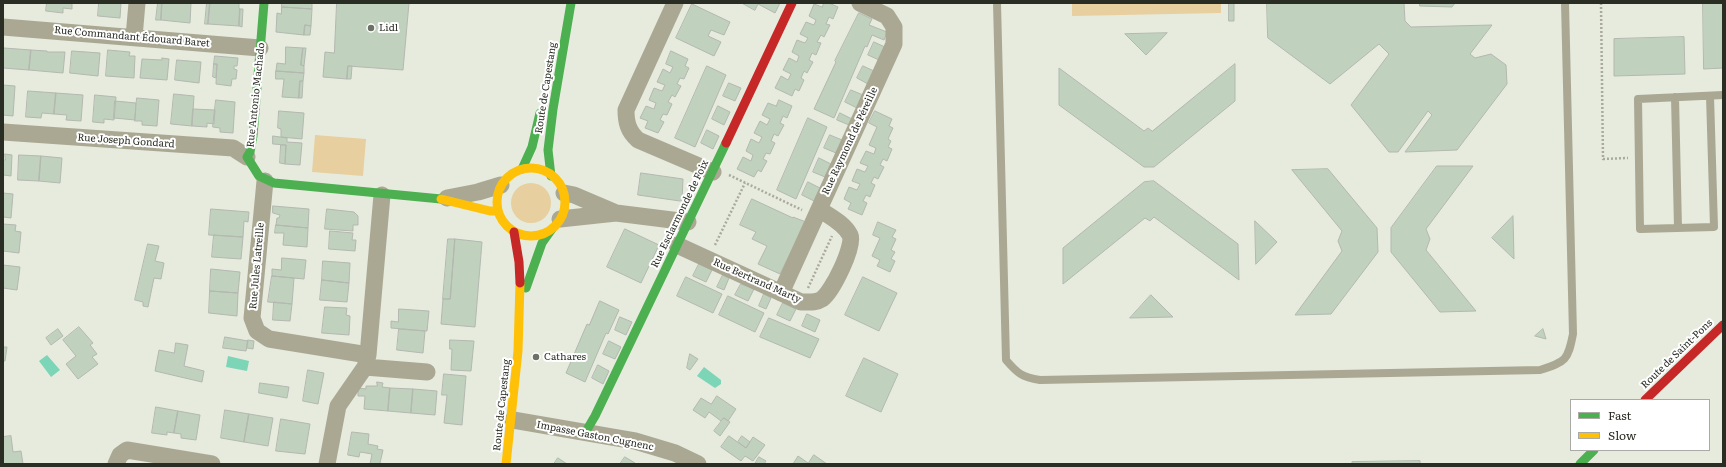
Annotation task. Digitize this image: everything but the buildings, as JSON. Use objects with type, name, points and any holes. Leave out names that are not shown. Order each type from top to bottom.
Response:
[{"type":"street","points":[[134,37],[137,3]]},
{"type":"street","name":"Rue Antonio Machado","points":[[264,3],[253,136],[250,152],[247,157],[256,175],[265,181]]},
{"type":"street","name":"Route de Capestang","points":[[552,176],[548,150],[552,110],[571,3]]},
{"type":"street","points":[[675,3],[626,110],[626,121],[631,134],[638,140],[713,172]]},
{"type":"street","name":"Rue Esclarmonde de Foix","points":[[585,433],[596,416],[792,3]]},
{"type":"street","name":"Rue Raymond de Péreille","points":[[781,293],[894,44],[894,27],[887,16],[860,3]]},
{"type":"street","name":"Rue Commandant Édouard Baret","points":[[3,27],[260,48]]},
{"type":"street","name":"Route de Capestang","points":[[522,169],[532,147],[542,102]]},
{"type":"street","name":"Rue Joseph Gondard","points":[[3,132],[233,148],[247,157]]},
{"type":"street","points":[[556,224],[565,206],[564,193],[558,181],[548,172],[535,168],[522,169],[510,175],[501,185],[497,198],[498,212],[504,223],[514,232],[527,236],[540,235],[556,224],[616,213]]},
{"type":"street","points":[[265,181],[382,195],[442,199],[498,212]]},
{"type":"street","name":"Rue Jules Latreille","points":[[265,181],[252,318],[257,331],[269,339],[366,361],[427,372]]},
{"type":"street","points":[[442,199],[478,192],[501,185]]},
{"type":"street","points":[[564,193],[574,195],[616,213],[688,222]]},
{"type":"street","points":[[327,464],[338,406],[366,361],[382,195]]},
{"type":"street","name":"Rue Bertrand Marty","points":[[677,245],[801,302],[817,301],[829,293],[850,249],[851,236],[845,228],[838,223],[817,212]]},
{"type":"street","name":"Route de Capestang","points":[[522,301],[542,243],[556,224]]},
{"type":"street","name":"Route de Capestang","points":[[506,464],[513,420],[522,301],[519,254],[514,232]]},
{"type":"street","name":"Route de Saint-Pons","points":[[1647,399],[1723,325]]},
{"type":"street","name":"Impasse Gaston Cugnenc","points":[[513,420],[635,442],[675,453],[698,464]]},
{"type":"street","points":[[116,464],[120,455],[127,450],[212,464]]},
{"type":"street","points":[[1580,464],[1593,451]]},
{"type":"lane","points":[[996,3],[1006,360],[1016,372],[1026,378],[1040,380],[1540,370],[1558,365],[1568,356],[1573,334],[1565,3]]},
{"type":"lane","points":[[1710,96],[1714,227],[1640,229],[1638,99],[1723,95]]},
{"type":"lane","points":[[1675,97],[1678,228]]},
{"type":"path","points":[[1601,3],[1603,159],[1639,157]]},
{"type":"path","points":[[713,172],[725,173],[745,183],[817,212]]},
{"type":"path","points":[[714,247],[745,183]]},
{"type":"path","points":[[801,302],[838,223]]},
{"type":"shaded area","points":[[1072,3],[1221,3],[1221,13],[1072,16]]},
{"type":"shaded area","points":[[315,135],[366,139],[363,176],[312,172]]},
{"type":"shaded area","points":[[535,183],[542,186],[548,192],[551,203],[550,211],[542,220],[535,223],[527,223],[520,220],[512,211],[511,199],[514,192],[523,184]]},
{"type":"shaded area","points":[[47,355],[60,370],[51,377],[39,361]]},
{"type":"shaded area","points":[[228,356],[249,361],[247,371],[226,367]]},
{"type":"shaded area","points":[[704,367],[721,380],[721,384],[715,388],[697,376]]},
{"type":"traffic: fast","points":[[264,3],[253,136],[250,152],[247,157],[259,176],[274,183],[441,199]]},
{"type":"traffic: fast","points":[[551,176],[548,150],[553,109],[571,3]]},
{"type":"traffic: fast","points":[[522,169],[532,147],[540,113]]},
{"type":"traffic: fast","points":[[585,433],[595,416],[726,143]]},
{"type":"traffic: fast","points":[[526,288],[542,243],[552,229]]},
{"type":"traffic: fast","points":[[1580,464],[1593,451]]},
{"type":"traffic: slow","points":[[531,168],[544,171],[555,178],[562,189],[565,202],[562,215],[555,226],[544,233],[531,236],[518,233],[507,226],[500,215],[497,202],[500,189],[507,178],[518,171],[531,168]]},
{"type":"traffic: slow","points":[[441,199],[490,211],[498,211]]},
{"type":"traffic: slow","points":[[506,464],[518,351],[520,283]]},
{"type":"traffic: jam","points":[[726,143],[792,3]]},
{"type":"traffic: jam","points":[[514,232],[519,262],[520,283]]},
{"type":"traffic: jam","points":[[1646,399],[1723,325]]},
{"type":"place","name":"Lidl","points":[[371,28]]},
{"type":"place","name":"Cathares","points":[[536,357]]}]
